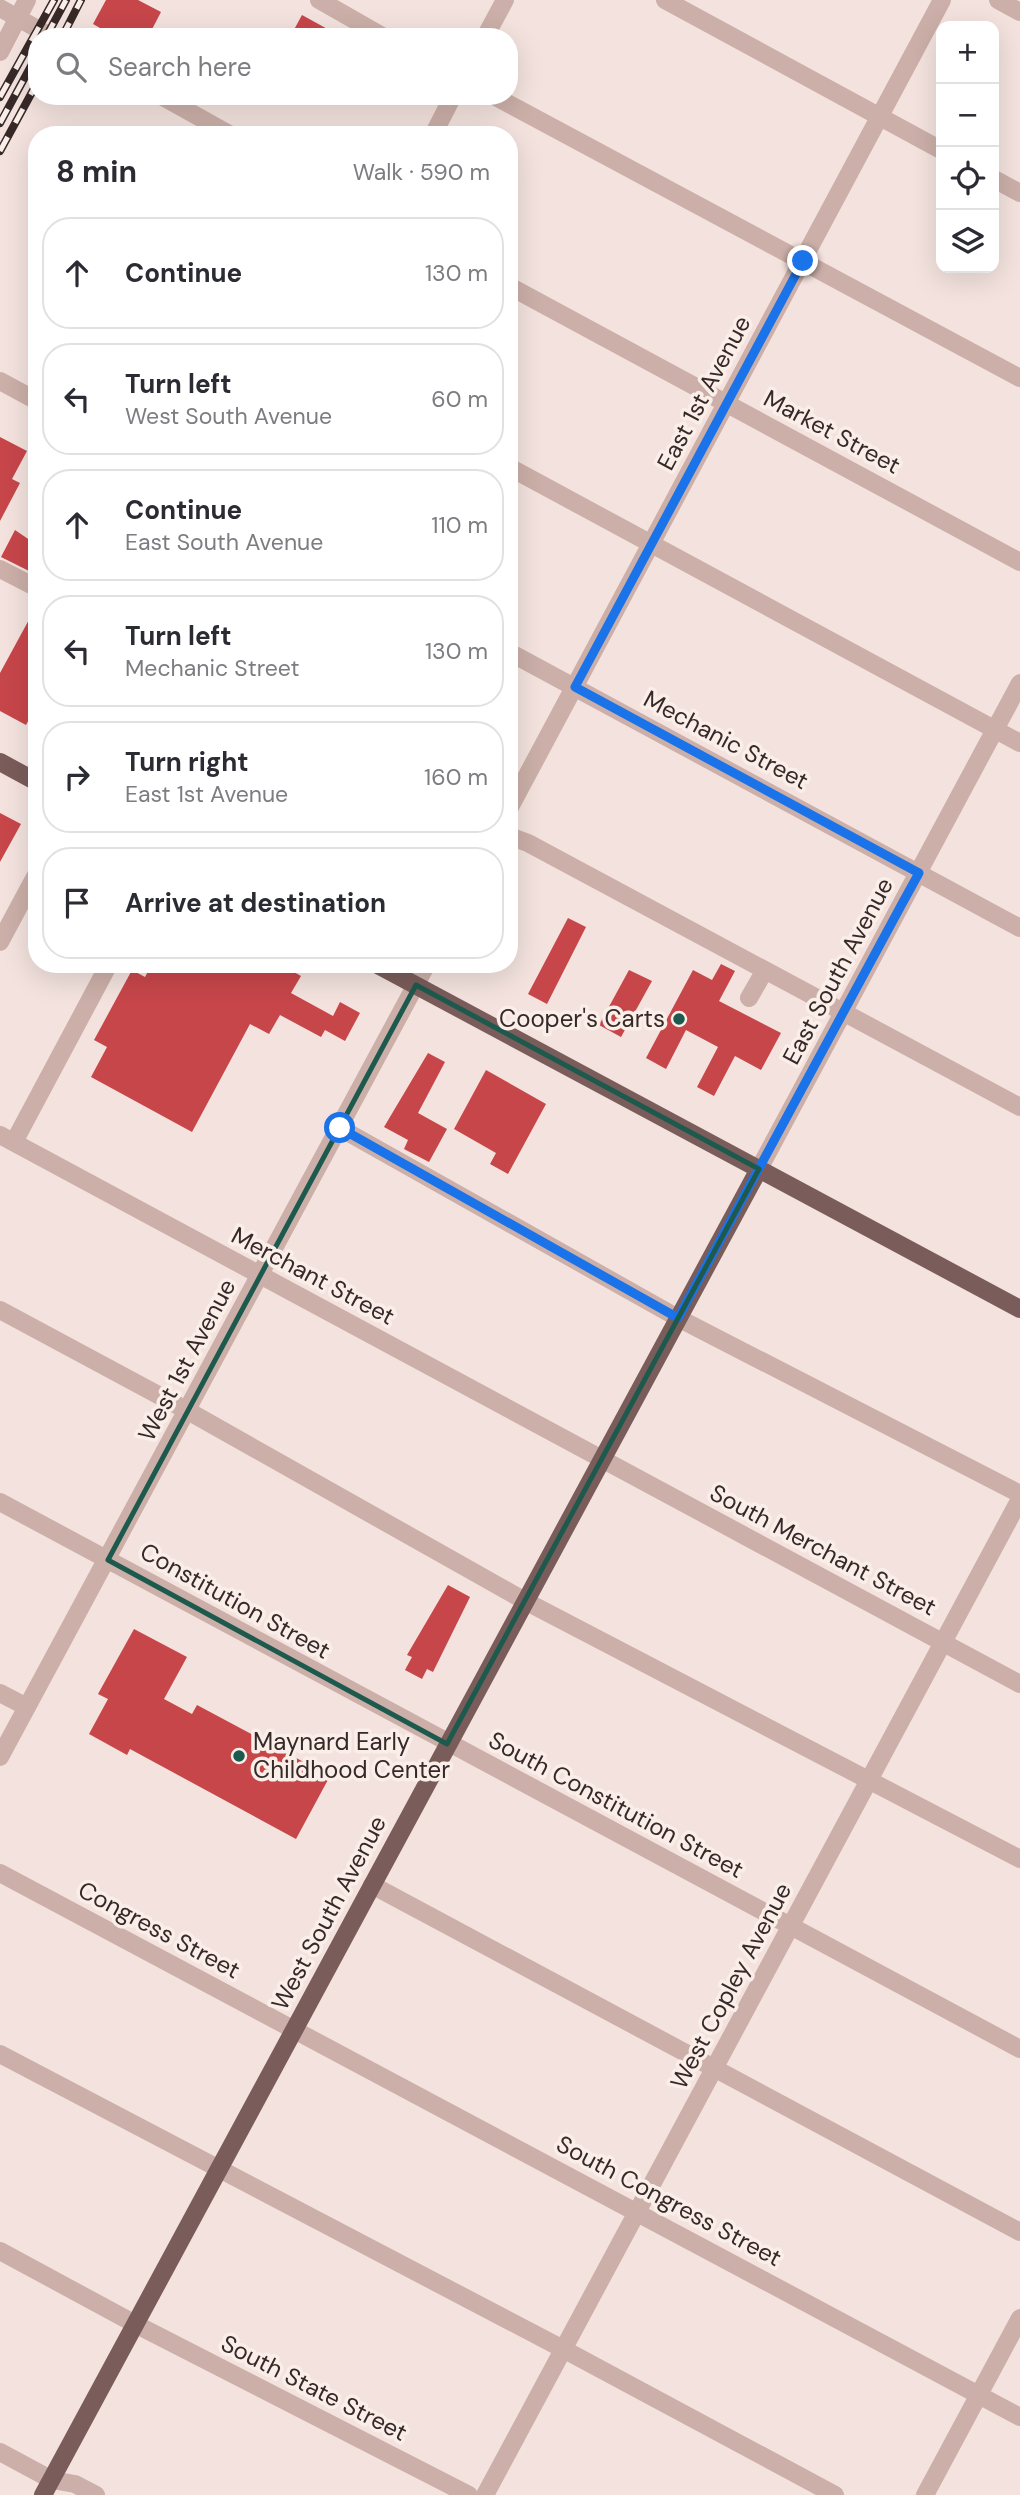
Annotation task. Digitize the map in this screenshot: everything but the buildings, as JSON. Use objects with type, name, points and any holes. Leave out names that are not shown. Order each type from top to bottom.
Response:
[{"type":"main road","points":[[0,762],[28,777]]},
{"type":"main road","points":[[393,973],[1020,1309]]},
{"type":"main road","name":"West South Avenue","points":[[47,2487],[137,2325],[758,1169]]},
{"type":"street","points":[[0,52],[27,0]]},
{"type":"street","points":[[319,0],[368,28]]},
{"type":"street","points":[[490,28],[505,0]]},
{"type":"street","points":[[665,0],[936,147]]},
{"type":"street","name":"East 1st Avenue","points":[[518,792],[942,0]]},
{"type":"street","points":[[998,0],[1020,12]]},
{"type":"street","points":[[0,8],[36,28]]},
{"type":"street","points":[[177,105],[215,126]]},
{"type":"street","points":[[438,126],[448,105]]},
{"type":"street","points":[[511,105],[1020,378]]},
{"type":"street","points":[[999,181],[1020,193]]},
{"type":"street","name":"Market Street","points":[[518,291],[1020,562]]},
{"type":"street","points":[[0,381],[28,396]]},
{"type":"street","points":[[518,472],[1020,743]]},
{"type":"street","points":[[0,569],[28,583]]},
{"type":"street","name":"Mechanic Street","points":[[518,657],[1020,928]]},
{"type":"street","name":"East South Avenue","points":[[758,1169],[1020,684]]},
{"type":"street","points":[[518,841],[1020,1107]]},
{"type":"street","points":[[0,942],[28,890]]},
{"type":"street","points":[[749,998],[765,970]]},
{"type":"street","points":[[7,1139],[104,973]]},
{"type":"street","points":[[416,985],[422,973]]},
{"type":"street","name":"West 1st Avenue","points":[[0,1757],[416,985]]},
{"type":"street","points":[[340,1128],[678,1318],[1020,1497]]},
{"type":"street","name":"Merchant Street","points":[[7,1139],[602,1460]]},
{"type":"street","points":[[0,1310],[188,1411],[525,1601],[870,1778],[1020,1859]]},
{"type":"street","name":"South Merchant Street","points":[[602,1460],[1020,1684]]},
{"type":"street","name":"West Copley Avenue","points":[[485,2495],[1020,1497]]},
{"type":"street","name":"Constitution Street","points":[[0,1502],[447,1744]]},
{"type":"street","points":[[0,1693],[27,1707]]},
{"type":"street","name":"South Constitution Street","points":[[447,1744],[1020,2049]]},
{"type":"street","name":"Congress Street","points":[[0,1873],[294,2031]]},
{"type":"street","points":[[372,1885],[1020,2232]]},
{"type":"street","name":"South Congress Street","points":[[294,2031],[638,2211],[1020,2417]]},
{"type":"street","points":[[0,2054],[835,2495]]},
{"type":"street","name":"South State Street","points":[[0,2251],[137,2325],[469,2495]]},
{"type":"street","points":[[925,2495],[1020,2318]]},
{"type":"street","points":[[0,2452],[47,2487],[75,2484],[96,2495]]},
{"type":"highlighted area","points":[[416,985],[759,1169],[447,1744],[108,1560]]},
{"type":"railway","points":[[38,28],[54,0]]},
{"type":"railway","points":[[51,28],[66,0]]},
{"type":"railway","points":[[67,28],[81,0]]},
{"type":"railway","points":[[0,97],[28,47]]},
{"type":"railway","points":[[0,123],[28,72]]},
{"type":"railway","points":[[0,151],[28,100]]},
{"type":"place","name":"Cooper's Carts","points":[[679,1019]]},
{"type":"place","name":"Maynard Early Childhood Center","points":[[239,1756]]},
{"type":"route","points":[[340,1128],[678,1318],[919,873],[575,687],[803,261]]}]
